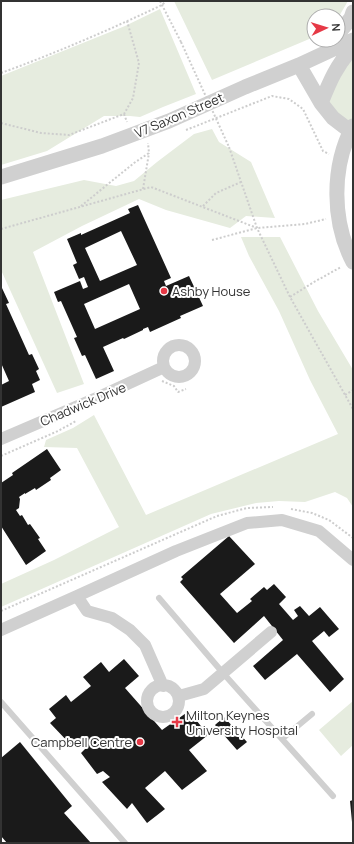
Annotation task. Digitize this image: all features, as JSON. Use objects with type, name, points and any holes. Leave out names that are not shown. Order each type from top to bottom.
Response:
[{"type":"street","points":[[346,24],[351,18],[353,12]]},
{"type":"street","name":"V7 Saxon Street","points":[[1,177],[102,146],[169,121],[353,40]]},
{"type":"street","points":[[317,56],[324,48]]},
{"type":"street","points":[[321,104],[330,80],[337,68],[353,48]]},
{"type":"street","points":[[299,65],[321,104],[333,118],[352,128],[341,160],[337,187],[338,216],[342,234],[353,262]]},
{"type":"street","name":"Chadwick Drive","points":[[1,439],[164,368]]},
{"type":"street","points":[[1,630],[176,551],[247,523],[282,520],[319,531],[353,560]]},
{"type":"street","points":[[77,596],[87,611],[112,618],[130,630],[145,645],[163,686]]},
{"type":"street","points":[[179,696],[204,689],[271,632]]},
{"type":"street","points":[[163,686],[172,687],[179,696],[179,705],[177,710],[171,716],[166,717],[153,714],[148,708],[148,697],[150,692],[156,687],[163,686]]},
{"type":"lane","points":[[159,598],[223,673],[333,796]]},
{"type":"lane","points":[[1,702],[125,843]]},
{"type":"lane","points":[[282,739],[312,714]]},
{"type":"path","points":[[160,1],[181,42],[229,147],[258,228],[290,297],[353,409]]},
{"type":"path","points":[[1,73],[58,52],[162,5],[166,1]]},
{"type":"path","points":[[1,123],[41,133],[69,135],[124,114],[133,98],[139,63],[127,21]]},
{"type":"path","points":[[182,131],[272,96],[288,99],[303,109],[323,151],[341,160]]},
{"type":"path","points":[[143,190],[149,153],[148,143],[154,141]]},
{"type":"path","points":[[81,206],[134,163],[149,153]]},
{"type":"path","points":[[202,207],[216,193],[241,182]]},
{"type":"path","points":[[1,229],[151,188],[258,228]]},
{"type":"path","points":[[212,240],[258,228],[305,224],[338,216]]},
{"type":"path","points":[[290,297],[314,282],[353,262]]},
{"type":"path","points":[[345,395],[353,390]]},
{"type":"shaded area","points":[[174,1],[348,1],[344,8],[306,8],[306,40],[212,80]]},
{"type":"shaded area","points":[[160,9],[196,94],[140,117],[104,116],[47,151],[1,165],[1,76],[125,26]]},
{"type":"shaded area","points":[[353,58],[353,127],[321,103],[338,75]]},
{"type":"shaded area","points":[[212,129],[219,142],[251,162],[275,218],[246,216],[230,228],[166,210],[139,199],[82,226],[33,252],[84,384],[57,393],[1,270],[1,200],[84,180],[116,186],[134,181],[194,134]]},
{"type":"shaded area","points":[[241,237],[280,237],[318,311],[353,370],[353,507],[347,498],[335,492],[305,502],[279,501],[256,503],[211,514],[1,607],[1,584],[54,560],[119,527],[77,448],[44,447],[46,440],[73,428],[94,415],[146,515],[338,434],[310,380],[279,311],[249,256]]},
{"type":"shaded area","points":[[353,701],[353,745],[341,756],[319,730]]},
{"type":"building","name":"Ashby House","points":[[138,205],[171,278],[164,281],[166,286],[189,276],[203,306],[150,332],[148,327],[124,339],[123,338],[103,347],[114,371],[96,379],[85,355],[82,356],[74,338],[77,337],[61,301],[58,302],[54,292],[80,281],[83,289],[88,287],[84,277],[79,279],[73,265],[77,263],[67,239],[81,233],[81,235],[130,213],[128,209]],"holes":[[[121,231],[137,265],[100,281],[85,248]],[[129,284],[140,309],[95,329],[84,304]]]},
{"type":"building","points":[[2,288],[9,303],[6,304],[29,355],[32,354],[39,369],[36,371],[40,380],[32,384],[35,392],[1,407],[1,385],[9,381],[1,363]]},
{"type":"building","points":[[47,449],[61,470],[50,478],[51,480],[36,490],[35,488],[19,497],[19,508],[16,510],[20,516],[22,515],[28,525],[30,524],[40,538],[38,539],[46,551],[26,565],[1,526],[1,483],[13,475],[12,473]]},
{"type":"building","points":[[229,536],[255,564],[220,594],[237,613],[252,601],[250,599],[264,587],[267,590],[274,584],[286,597],[279,604],[293,620],[298,616],[294,610],[300,606],[309,616],[320,607],[339,629],[329,637],[324,631],[312,641],[344,679],[330,692],[297,654],[265,680],[253,666],[283,640],[264,616],[234,643],[180,582],[183,579],[181,577]]},
{"type":"building","name":"Campbell Centre","points":[[124,659],[139,676],[125,688],[162,730],[189,711],[208,735],[189,750],[207,771],[182,790],[165,771],[145,788],[165,809],[147,823],[132,803],[127,809],[102,782],[110,777],[103,771],[97,774],[81,753],[87,747],[77,739],[70,744],[50,723],[56,718],[49,709],[66,695],[71,702],[91,686],[83,677],[101,662],[109,672]]},
{"type":"building","points":[[224,717],[247,742],[237,750],[215,725]]},
{"type":"building","points":[[20,742],[72,806],[64,813],[91,843],[7,843],[1,836],[1,758]]},
{"type":"building","points":[[353,800],[353,822],[352,822],[350,801]]},
{"type":"place","name":"Ashby House","points":[[164,291]]},
{"type":"place","name":"Milton Keynes University Hospital","points":[[177,722]]},
{"type":"place","name":"Campbell Centre","points":[[140,742]]}]
